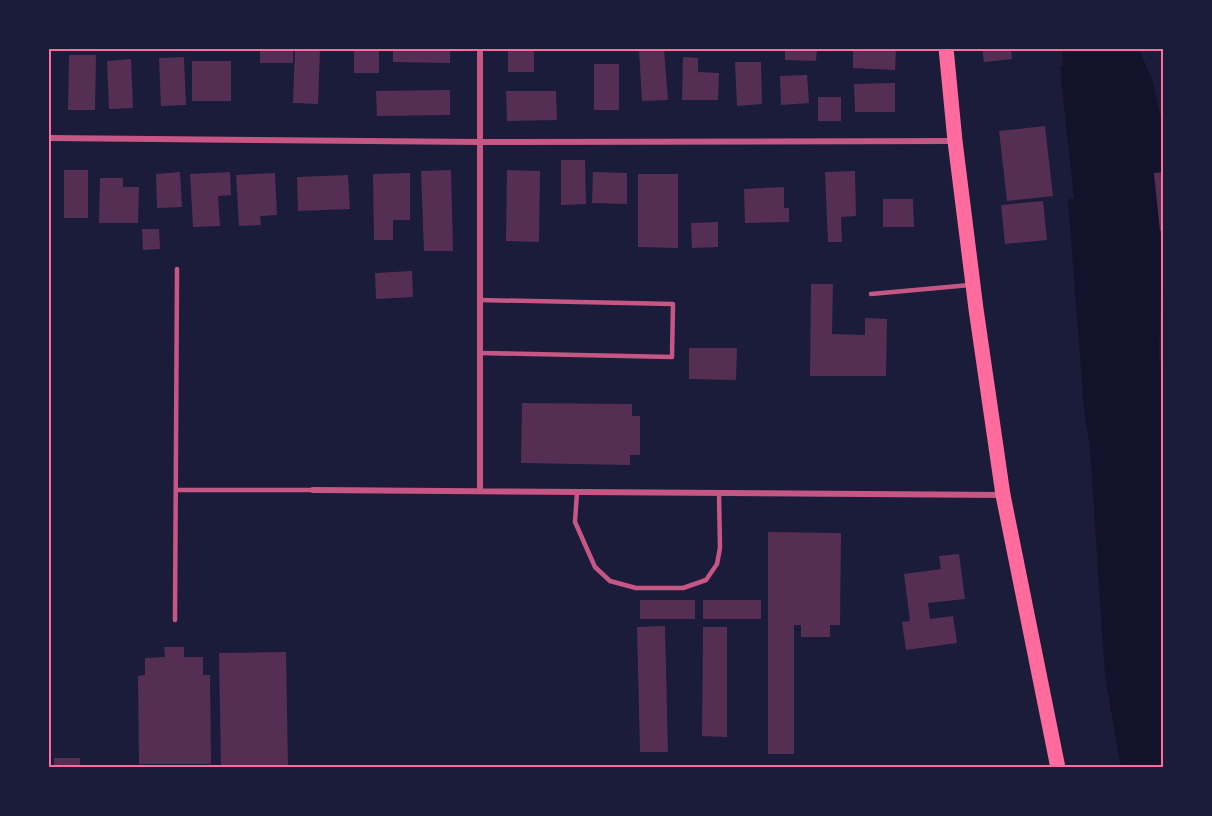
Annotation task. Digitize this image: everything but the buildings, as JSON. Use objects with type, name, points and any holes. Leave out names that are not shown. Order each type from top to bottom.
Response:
[{"type":"main road","points":[[946,48],[973,285],[1003,495],[1058,768]]},
{"type":"street","points":[[480,48],[480,491]]},
{"type":"street","points":[[48,138],[481,142],[955,141]]},
{"type":"street","points":[[313,490],[1003,495]]},
{"type":"lane","points":[[175,620],[177,269]]},
{"type":"lane","points":[[871,294],[973,285]]},
{"type":"lane","points":[[479,300],[673,304],[672,357],[480,353]]},
{"type":"lane","points":[[176,490],[313,490]]},
{"type":"lane","points":[[577,492],[575,522],[595,567],[610,581],[636,588],[683,588],[705,580],[717,564],[720,548],[719,493]]},
{"type":"shaded area","points":[[1062,48],[1140,48],[1152,79],[1164,131],[1164,173],[1154,176],[1162,248],[1159,356],[1164,377],[1164,768],[1121,768],[1105,676],[1090,448],[1084,408],[1068,200],[1074,198],[1060,67],[1063,65]]}]
